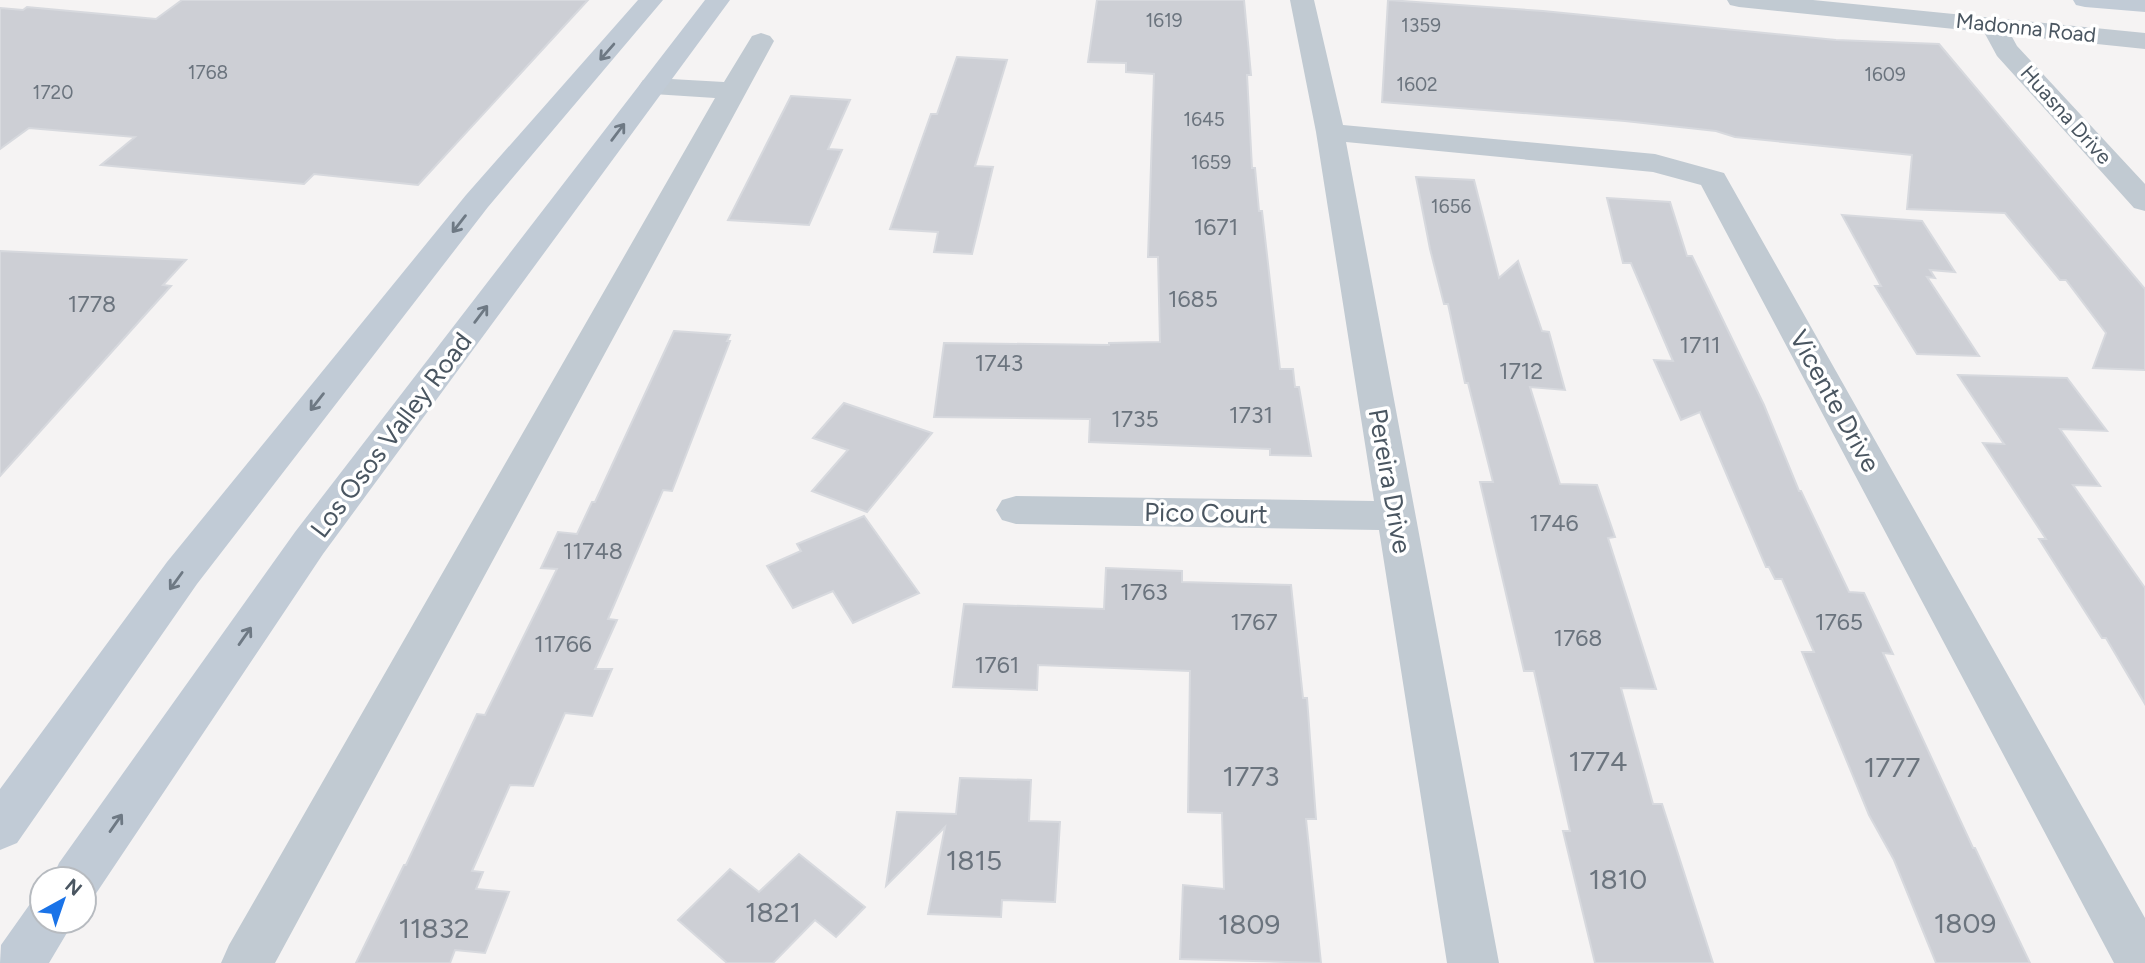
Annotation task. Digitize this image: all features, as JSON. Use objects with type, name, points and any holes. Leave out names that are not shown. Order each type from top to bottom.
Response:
[{"type":"main road","points":[[0,828],[181,573],[477,201],[652,0]]},
{"type":"main road","name":"Los Osos Valley Road","points":[[87,865],[309,544],[719,0]]},
{"type":"main road","name":"Madonna Road","points":[[2085,0],[2145,5]]},
{"type":"main road","points":[[19,963],[38,935]]},
{"type":"street","name":"Pereira Drive","points":[[1302,0],[1330,132],[1473,963]]},
{"type":"street","name":"Madonna Road","points":[[1739,0],[2145,41]]},
{"type":"street","name":"Huasna Drive","points":[[1992,24],[2006,50],[2145,202]]},
{"type":"street","points":[[247,963],[761,41]]},
{"type":"street","points":[[653,86],[733,91]]},
{"type":"street","name":"Vicente Drive","points":[[1330,132],[1655,163],[1713,179],[2142,963]]},
{"type":"street","name":"Pico Court","points":[[1016,510],[1395,516]]},
{"type":"building","points":[[182,0],[588,0],[418,185],[314,174],[304,184],[101,165],[135,137],[29,128],[0,149],[0,8],[23,10],[27,7],[156,19]]},
{"type":"building","points":[[1097,0],[1244,0],[1251,75],[1247,75],[1252,168],[1255,168],[1259,211],[1262,211],[1280,369],[1293,369],[1295,387],[1299,387],[1311,456],[1270,455],[1270,449],[1089,442],[1090,419],[934,417],[944,343],[1109,345],[1160,342],[1158,257],[1148,257],[1154,74],[1126,72],[1126,63],[1088,62]]},
{"type":"building","points":[[1388,0],[1543,11],[1836,40],[1939,44],[2145,289],[2145,370],[2093,368],[2106,333],[2066,280],[2060,280],[2005,213],[1907,209],[1912,155],[1735,137],[1716,131],[1625,121],[1382,102]]},
{"type":"building","points":[[957,57],[1007,60],[975,166],[993,167],[972,254],[934,252],[938,232],[890,229],[931,114],[937,114]]},
{"type":"building","points":[[791,96],[850,100],[828,149],[842,150],[809,225],[728,220]]},
{"type":"building","points":[[1416,177],[1474,180],[1499,278],[1518,261],[1542,331],[1549,332],[1565,390],[1530,387],[1560,484],[1597,485],[1615,537],[1608,538],[1656,689],[1621,688],[1653,804],[1662,804],[1713,963],[1595,963],[1563,831],[1570,831],[1534,671],[1524,671],[1480,482],[1493,482],[1468,383],[1465,383],[1448,304],[1444,304],[1430,249]]},
{"type":"building","points":[[1607,198],[1670,202],[1687,256],[1692,256],[1764,405],[1799,491],[1849,592],[1864,593],[1893,654],[1883,653],[1973,848],[2030,963],[1936,963],[1894,860],[1869,815],[1802,652],[1814,652],[1782,579],[1775,579],[1769,567],[1766,567],[1700,412],[1681,420],[1654,360],[1673,361],[1631,263],[1623,263]]},
{"type":"building","points":[[1842,215],[1922,221],[1955,272],[1930,270],[1935,278],[1927,277],[1979,356],[1917,354],[1875,286],[1881,286]]},
{"type":"building","points":[[0,251],[186,260],[163,285],[171,286],[0,476]]},
{"type":"building","points":[[674,331],[730,335],[727,341],[730,341],[672,491],[663,490],[608,619],[617,620],[595,669],[612,669],[592,716],[565,713],[533,786],[510,785],[472,871],[483,872],[476,889],[509,892],[485,953],[455,950],[450,963],[356,963],[406,865],[477,714],[485,715],[557,569],[541,568],[558,532],[577,534],[592,502],[595,502]]},
{"type":"building","points":[[1958,375],[2067,378],[2107,431],[2060,429],[2100,486],[2073,485],[2145,588],[2145,704],[2106,638],[2102,638],[2039,539],[2046,539],[1983,443],[2004,444]]},
{"type":"building","points":[[844,403],[932,433],[867,512],[812,491],[848,450],[813,438]]},
{"type":"building","points":[[864,516],[919,593],[853,623],[833,591],[793,608],[767,566],[801,551],[797,544]]},
{"type":"building","points":[[1106,568],[1182,571],[1182,582],[1291,585],[1303,698],[1307,698],[1316,819],[1306,819],[1321,963],[1180,959],[1183,885],[1224,889],[1222,813],[1188,812],[1190,671],[1038,665],[1037,690],[953,687],[964,604],[1104,609]]},
{"type":"building","points":[[960,778],[1031,780],[1029,821],[1060,822],[1055,902],[1002,900],[1001,917],[928,914],[945,827],[886,886],[897,812],[956,814]]},
{"type":"building","points":[[799,854],[865,907],[836,937],[815,920],[773,963],[727,963],[678,920],[730,869],[759,892]]}]
